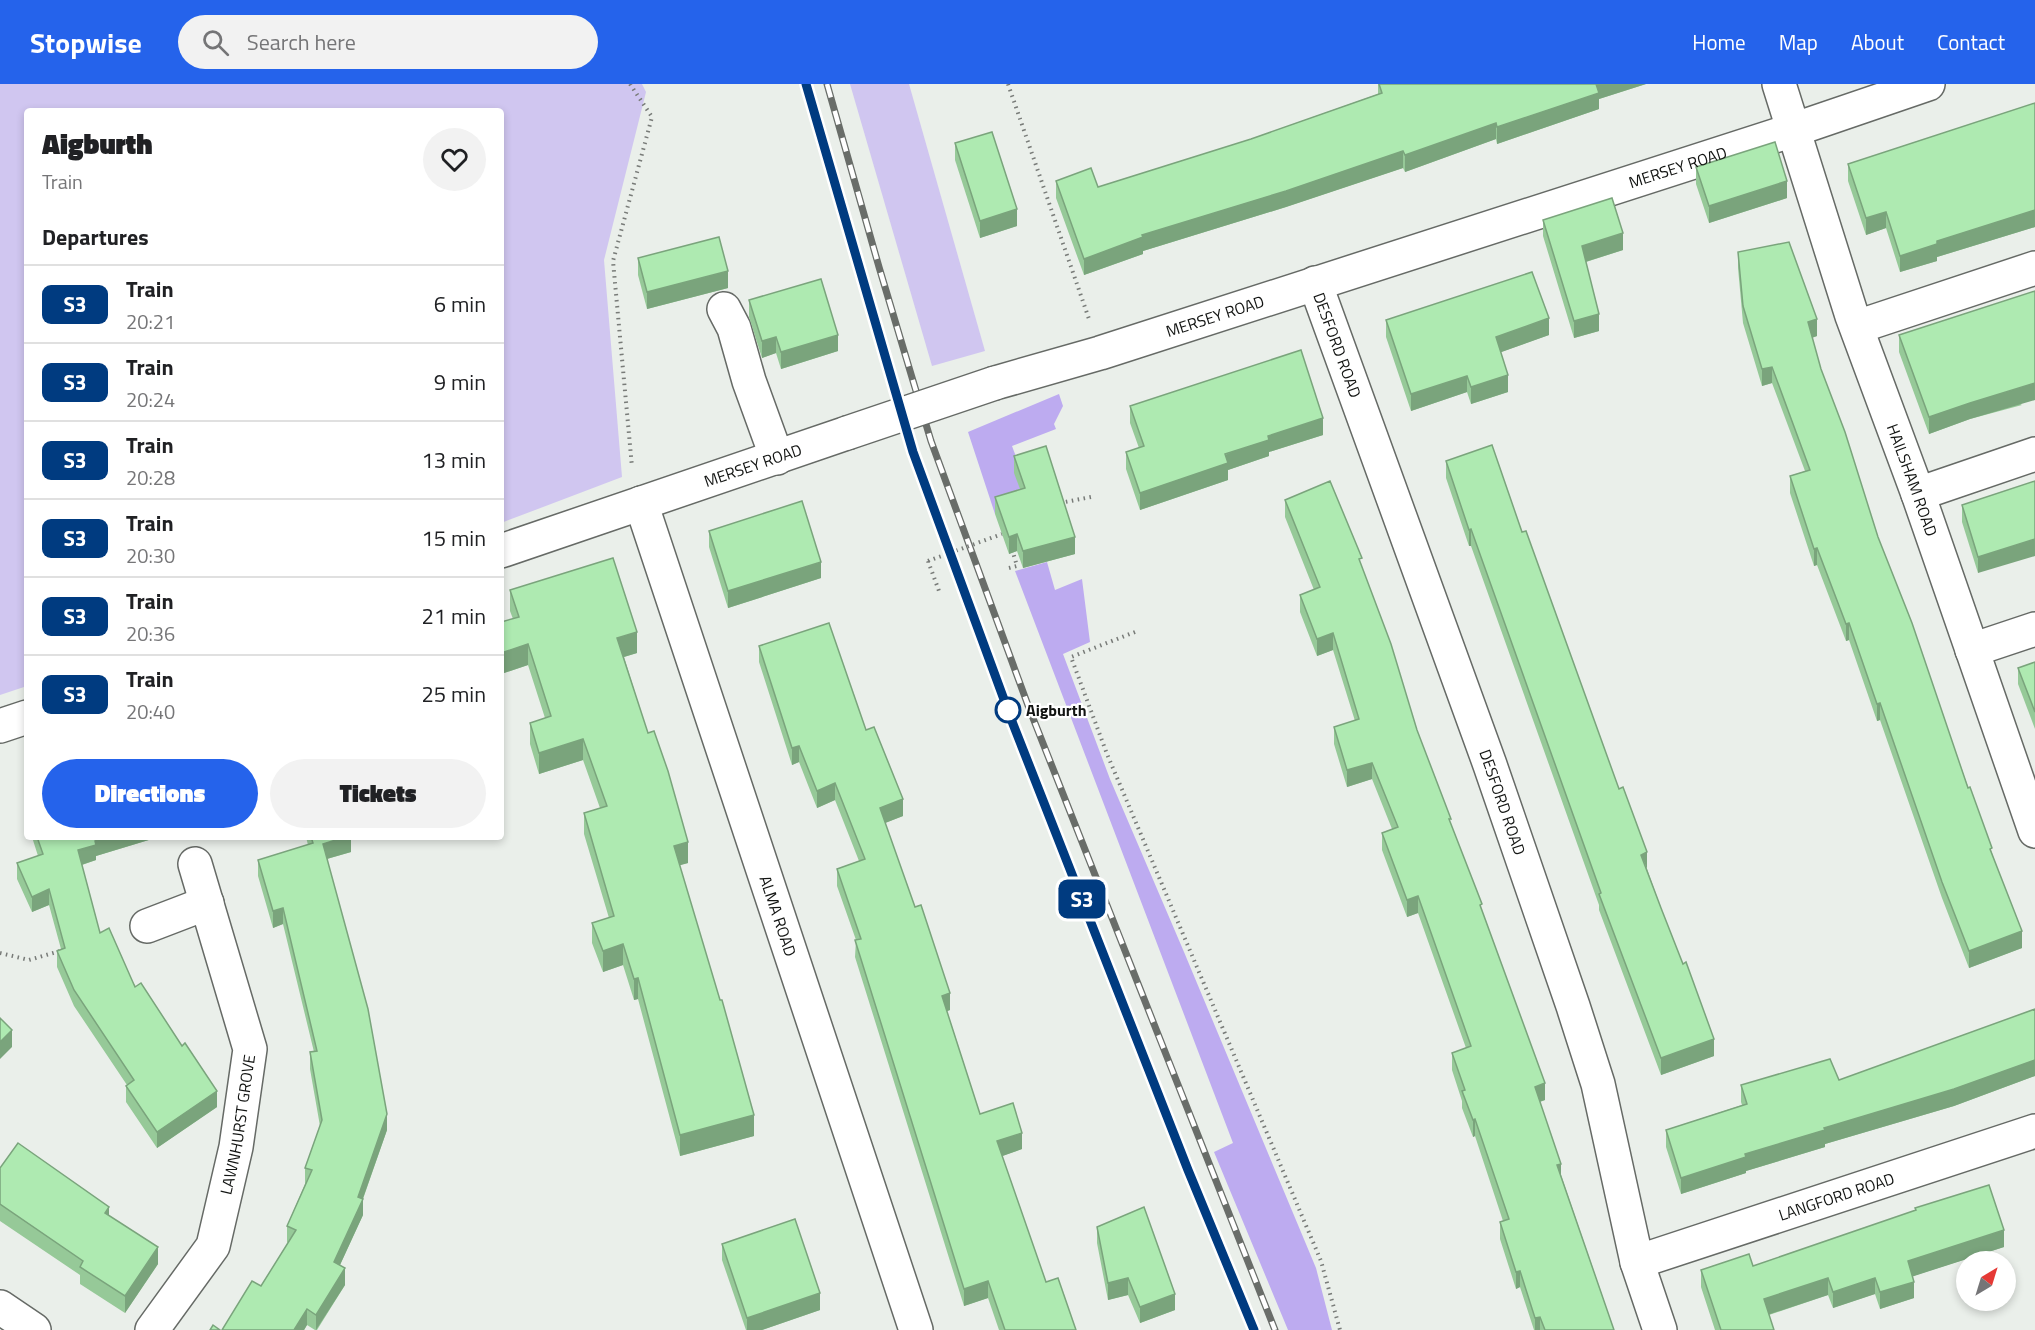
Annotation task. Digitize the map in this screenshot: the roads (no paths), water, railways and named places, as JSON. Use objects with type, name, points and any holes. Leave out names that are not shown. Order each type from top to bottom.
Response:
[{"type":"street","name":"HAILSHAM ROAD","points":[[1779,84],[1857,327],[2032,811]]},
{"type":"street","name":"MERSEY ROAD","points":[[504,550],[995,383],[1100,353],[1793,130],[1928,84]]},
{"type":"street","points":[[1857,327],[2035,268]]},
{"type":"street","name":"DESFORD ROAD","points":[[1315,283],[1490,765],[1573,1006],[1598,1084],[1637,1262],[1660,1330]]},
{"type":"street","points":[[724,309],[734,328],[749,381],[777,458]]},
{"type":"street","points":[[1918,494],[2035,454]]},
{"type":"street","name":"ALMA ROAD","points":[[641,503],[915,1330]]},
{"type":"street","points":[[1972,650],[2035,629]]},
{"type":"street","points":[[0,726],[24,718]]},
{"type":"street","name":"LAWNHURST GROVE","points":[[152,1330],[213,1246],[236,1147],[250,1049],[195,864]]},
{"type":"street","points":[[147,926],[207,903]]},
{"type":"street","name":"LANGFORD ROAD","points":[[1637,1262],[2035,1131]]},
{"type":"street","points":[[0,1307],[34,1330]]},
{"type":"railway","points":[[806,84],[913,452],[1013,724],[1188,1170],[1254,1330]]},
{"type":"railway","points":[[827,84],[931,441],[1029,708],[1275,1330]]},
{"type":"train","name":"S3","points":[[806,84],[913,452],[1013,724],[1188,1170],[1254,1330]]},
{"type":"place","name":"Aigburth","points":[[1008,710]]}]
